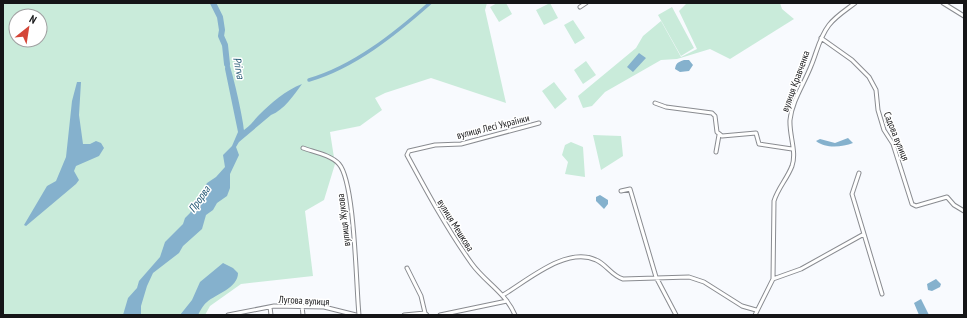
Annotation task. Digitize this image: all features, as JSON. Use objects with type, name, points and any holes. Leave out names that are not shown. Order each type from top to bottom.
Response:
[{"type":"street","points":[[580,7],[586,3]]},
{"type":"street","name":"вулиця Кравченка","points":[[755,315],[756,310],[773,279],[774,201],[777,191],[792,166],[791,115],[821,38],[829,24],[855,3]]},
{"type":"street","points":[[943,3],[964,16]]},
{"type":"street","name":"Садова вулиця","points":[[821,38],[852,60],[869,77],[876,90],[878,110],[884,130],[893,144],[912,204],[916,206],[947,197],[954,205],[964,211]]},
{"type":"street","points":[[655,103],[666,107],[712,113],[715,116],[719,135],[716,152]]},
{"type":"street","name":"вулиця Лесі Українки","points":[[407,155],[409,151],[435,145],[461,144],[539,123]]},
{"type":"street","points":[[719,135],[756,133],[759,144],[792,149]]},
{"type":"street","name":"вулиця Жукова","points":[[303,148],[330,158],[337,162],[344,171],[354,239],[359,315]]},
{"type":"street","name":"вулиця Мешкова","points":[[407,155],[448,229],[473,265],[503,295],[515,315]]},
{"type":"street","points":[[859,173],[852,194],[882,294]]},
{"type":"street","points":[[621,191],[630,189],[656,277],[676,315]]},
{"type":"street","points":[[773,279],[801,269],[864,234]]},
{"type":"street","points":[[503,295],[550,265],[580,256],[591,258],[603,264],[618,278],[623,279],[680,276],[696,278],[731,301],[756,310]]},
{"type":"street","points":[[404,315],[426,314],[421,296],[407,268]]},
{"type":"street","points":[[440,315],[507,301]]},
{"type":"street","points":[[302,306],[303,315]]},
{"type":"street","name":"Лугова вулиця","points":[[228,315],[270,307],[302,306],[324,307],[356,315]]},
{"type":"street","points":[[270,307],[271,315]]},
{"type":"green space","points":[[3,3],[487,3],[485,10],[506,103],[431,78],[385,93],[375,98],[382,110],[360,126],[330,132],[335,164],[324,200],[305,211],[313,276],[241,284],[210,306],[205,315],[3,315]]},
{"type":"green space","points":[[497,3],[506,3],[512,14],[499,22],[490,7]]},
{"type":"green space","points":[[550,3],[558,18],[544,25],[536,10]]},
{"type":"green space","points":[[687,3],[780,3],[782,9],[794,19],[730,59],[710,49],[677,59],[661,60],[605,92],[592,106],[583,108],[578,96],[636,48],[643,36],[661,21],[681,57],[697,49],[679,11]]},
{"type":"green space","points":[[672,7],[694,48],[681,56],[658,15]]},
{"type":"green space","points":[[573,20],[585,38],[575,44],[564,25]]},
{"type":"green space","points":[[586,61],[596,75],[583,84],[574,70]]},
{"type":"green space","points":[[554,82],[567,99],[555,109],[542,91]]},
{"type":"green space","points":[[593,135],[621,136],[623,156],[601,170]]},
{"type":"green space","points":[[571,142],[583,147],[585,177],[565,174],[568,162],[562,155],[565,145]]},
{"type":"water","points":[[639,53],[646,58],[633,72],[627,67]]},
{"type":"water","points":[[226,57],[234,80],[244,130],[279,97],[302,84],[280,110],[271,115],[239,142],[236,147],[239,155],[230,174],[230,188],[227,196],[217,203],[213,210],[206,215],[202,229],[183,246],[179,253],[153,273],[141,306],[141,315],[123,315],[128,298],[137,288],[139,281],[160,257],[165,242],[183,224],[185,218],[190,213],[207,183],[216,177],[225,167],[223,155],[232,146],[238,132],[225,69]]},
{"type":"water","points":[[689,60],[693,65],[689,71],[680,72],[675,69],[676,65],[680,61]]},
{"type":"water","points":[[77,82],[81,82],[79,115],[83,144],[90,144],[96,141],[101,143],[104,148],[99,156],[76,166],[74,171],[79,180],[76,184],[26,226],[24,225],[47,186],[56,181],[66,157],[72,101]]},
{"type":"water","points":[[848,138],[853,143],[844,146],[829,146],[820,144],[816,141],[820,139],[835,143]]},
{"type":"water","points":[[600,195],[608,200],[608,204],[604,209],[596,201],[596,197]]},
{"type":"water","points":[[223,263],[233,268],[238,273],[237,278],[231,287],[206,303],[198,315],[180,315],[192,300],[200,282]]},
{"type":"water","points":[[936,279],[941,284],[940,287],[932,291],[928,290],[927,284]]},
{"type":"water","points":[[921,299],[929,315],[919,315],[914,303]]},
{"type":"waterway","name":"Prirva","points":[[213,3],[220,17],[222,30],[221,36],[225,45],[227,64]]},
{"type":"waterway","name":"Прорва","points":[[309,80],[342,67],[358,58],[388,38],[430,3]]}]
